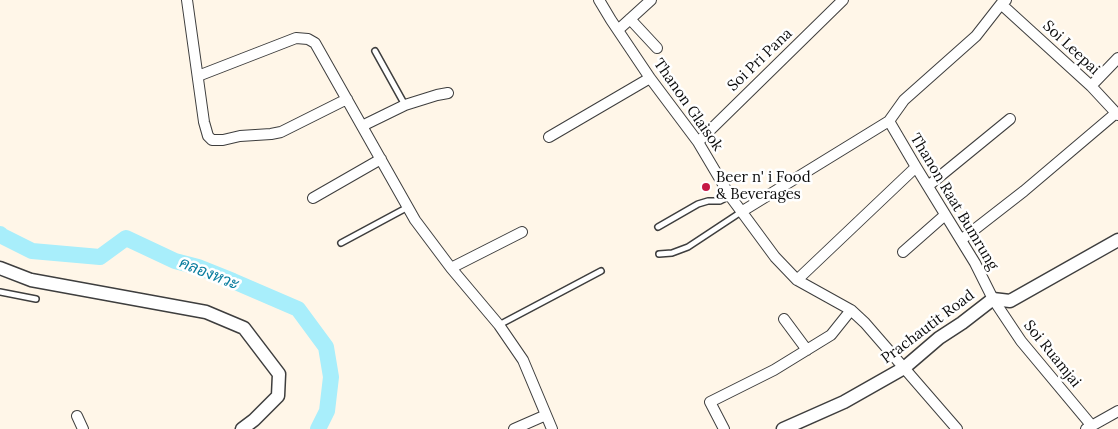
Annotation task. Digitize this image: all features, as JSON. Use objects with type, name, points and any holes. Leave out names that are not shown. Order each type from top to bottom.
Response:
[{"type":"street","points":[[187,0],[204,122],[208,136],[212,140],[281,132],[347,99]]},
{"type":"street","name":"Thanon Glaisok","points":[[599,0],[650,78],[698,142],[730,196],[775,257],[797,280],[851,310],[865,323],[957,429]]},
{"type":"street","points":[[618,30],[651,0]]},
{"type":"street","name":"Soi Pri Pana","points":[[698,142],[844,0]]},
{"type":"street","points":[[741,212],[889,121],[904,100],[976,36],[1004,2]]},
{"type":"street","name":"Soi Leepai","points":[[1004,2],[1091,86],[1117,114]]},
{"type":"street","points":[[630,18],[657,48]]},
{"type":"street","points":[[198,76],[296,38],[308,39],[315,43],[418,225],[499,325],[523,360],[552,429]]},
{"type":"street","points":[[1091,86],[1118,58]]},
{"type":"street","points":[[549,136],[650,78]]},
{"type":"street","points":[[362,126],[405,105],[448,93]]},
{"type":"street","points":[[961,240],[1117,114]]},
{"type":"street","points":[[928,186],[1010,119]]},
{"type":"street","name":"Thanon Raat Bumrung","points":[[889,121],[975,263],[993,299]]},
{"type":"street","points":[[313,198],[381,159]]},
{"type":"street","points":[[797,280],[916,167]]},
{"type":"street","points":[[903,252],[945,215]]},
{"type":"street","points":[[452,268],[522,232]]},
{"type":"street","name":"Prachautit Road","points":[[791,427],[844,402],[904,368],[939,338],[993,299],[1010,301],[1118,240]]},
{"type":"street","points":[[0,268],[31,280],[206,312],[244,328],[279,374],[278,396],[242,429]]},
{"type":"street","name":"Soi Ruamjai","points":[[993,299],[1021,342],[1089,427]]},
{"type":"street","points":[[724,429],[710,402],[774,370],[831,335],[851,310]]},
{"type":"street","points":[[784,319],[807,350]]},
{"type":"street","points":[[1089,427],[1118,411]]},
{"type":"street","points":[[77,416],[83,429]]},
{"type":"street","points":[[514,429],[546,416]]},
{"type":"lane","points":[[375,51],[405,105]]},
{"type":"lane","points":[[658,227],[702,202],[720,201],[730,196]]},
{"type":"lane","points":[[341,243],[408,207]]},
{"type":"lane","points":[[659,254],[688,247],[741,212]]},
{"type":"lane","points":[[499,325],[601,271]]},
{"type":"lane","points":[[0,292],[36,299]]},
{"type":"waterway","name":"คลองหวะ","points":[[0,234],[32,251],[100,257],[126,238],[175,261],[198,267],[298,309],[326,347],[331,377],[327,411],[318,429]]},
{"type":"place","name":"Beer n' i Food & Beverages","points":[[706,187]]}]
